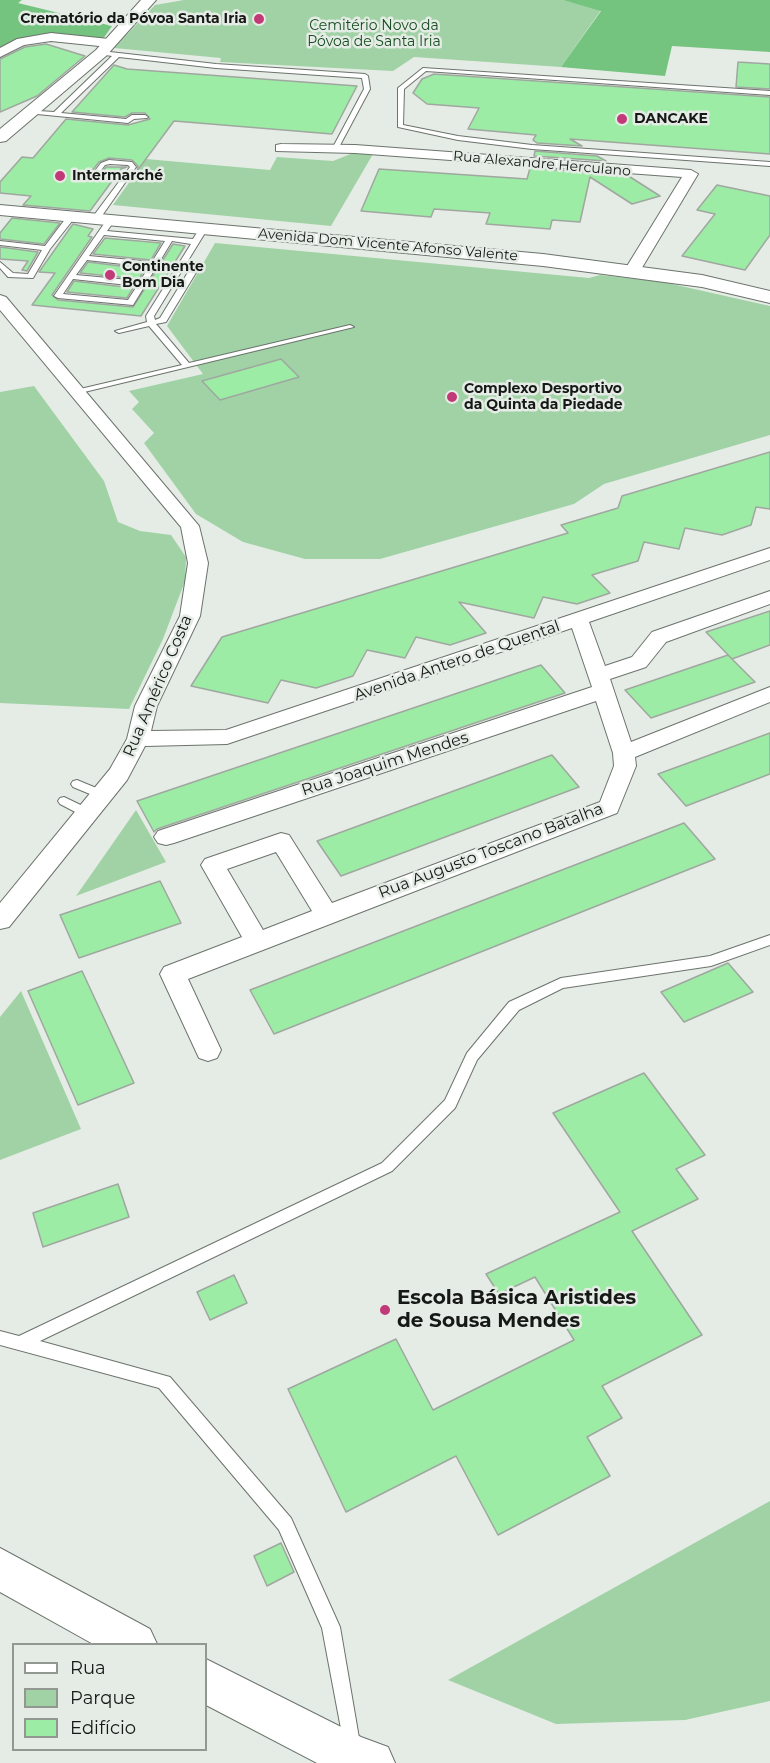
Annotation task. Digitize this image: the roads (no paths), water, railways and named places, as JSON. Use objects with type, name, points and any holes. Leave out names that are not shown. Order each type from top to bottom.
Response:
[{"type":"street","points":[[0,137],[109,50],[149,0]]},
{"type":"street","points":[[0,53],[21,42],[51,37],[109,50]]},
{"type":"street","name":"Rua Alexandre Herculano","points":[[281,148],[335,149],[691,174]]},
{"type":"street","points":[[632,271],[691,174]]},
{"type":"street","name":"Avenida Dom Vicente Afonso Valente","points":[[1,210],[72,216],[103,224],[200,235],[632,271],[702,281],[770,297]]},
{"type":"street","name":"Rua Américo Costa","points":[[0,300],[80,392],[190,526],[198,563],[190,616],[146,706],[138,739],[119,774],[0,920]]},
{"type":"street","name":"Avenida Antero de Quental","points":[[138,739],[227,737],[770,554]]},
{"type":"street","name":"Rua Joaquim Mendes","points":[[166,837],[601,684],[639,662],[659,636],[770,597]]},
{"type":"street","name":"Rua Augusto Toscano Batalha","points":[[208,1050],[172,974],[609,807],[625,766],[624,753],[577,620]]},
{"type":"street","points":[[624,753],[770,694]]},
{"type":"street","points":[[257,942],[213,865],[281,842],[327,915]]},
{"type":"street","points":[[0,1569],[133,1643]]},
{"type":"street","points":[[207,1682],[362,1760]]},
{"type":"lane","points":[[55,115],[109,50],[365,76],[367,89],[335,149]]},
{"type":"lane","points":[[770,93],[442,68],[425,69],[401,88],[400,126],[458,138],[521,146],[770,164]]},
{"type":"lane","points":[[39,113],[128,121],[132,117],[145,117]]},
{"type":"lane","points":[[691,174],[695,158]]},
{"type":"lane","points":[[96,172],[103,164],[109,162],[130,163],[133,167],[85,258],[58,296],[130,303],[170,239]]},
{"type":"lane","points":[[0,264],[11,275],[30,276],[46,248],[72,216]]},
{"type":"lane","points":[[103,224],[170,239],[200,235]]},
{"type":"lane","points":[[187,366],[152,324],[150,316],[200,235]]},
{"type":"lane","points":[[0,243],[46,248]]},
{"type":"lane","points":[[85,258],[154,265]]},
{"type":"lane","points":[[119,331],[152,324],[165,317],[196,266]]},
{"type":"lane","points":[[72,277],[142,284]]},
{"type":"lane","points":[[80,392],[350,327]]},
{"type":"lane","points":[[76,784],[95,804]]},
{"type":"lane","points":[[64,801],[95,804]]},
{"type":"lane","points":[[20,1343],[387,1167],[450,1104],[472,1056],[514,1006],[561,983],[711,961],[770,940]]},
{"type":"lane","points":[[0,1338],[164,1382],[285,1524],[331,1627],[362,1760]]},
{"type":"place","name":"Crematório da Póvoa Santa Iria","points":[[259,19]]},
{"type":"place","name":"DANCAKE","points":[[622,119]]},
{"type":"place","name":"Intermarché","points":[[60,176]]},
{"type":"place","name":"Continente Bom Dia","points":[[110,275]]},
{"type":"place","name":"Complexo Desportivo da Quinta da Piedade","points":[[452,397]]},
{"type":"place","name":"Escola Básica Aristides de Sousa Mendes","points":[[385,1310]]},
{"type":"park label","name":"Cemitério Novo da Póvoa de Santa Iria","points":[[374,34]]}]
